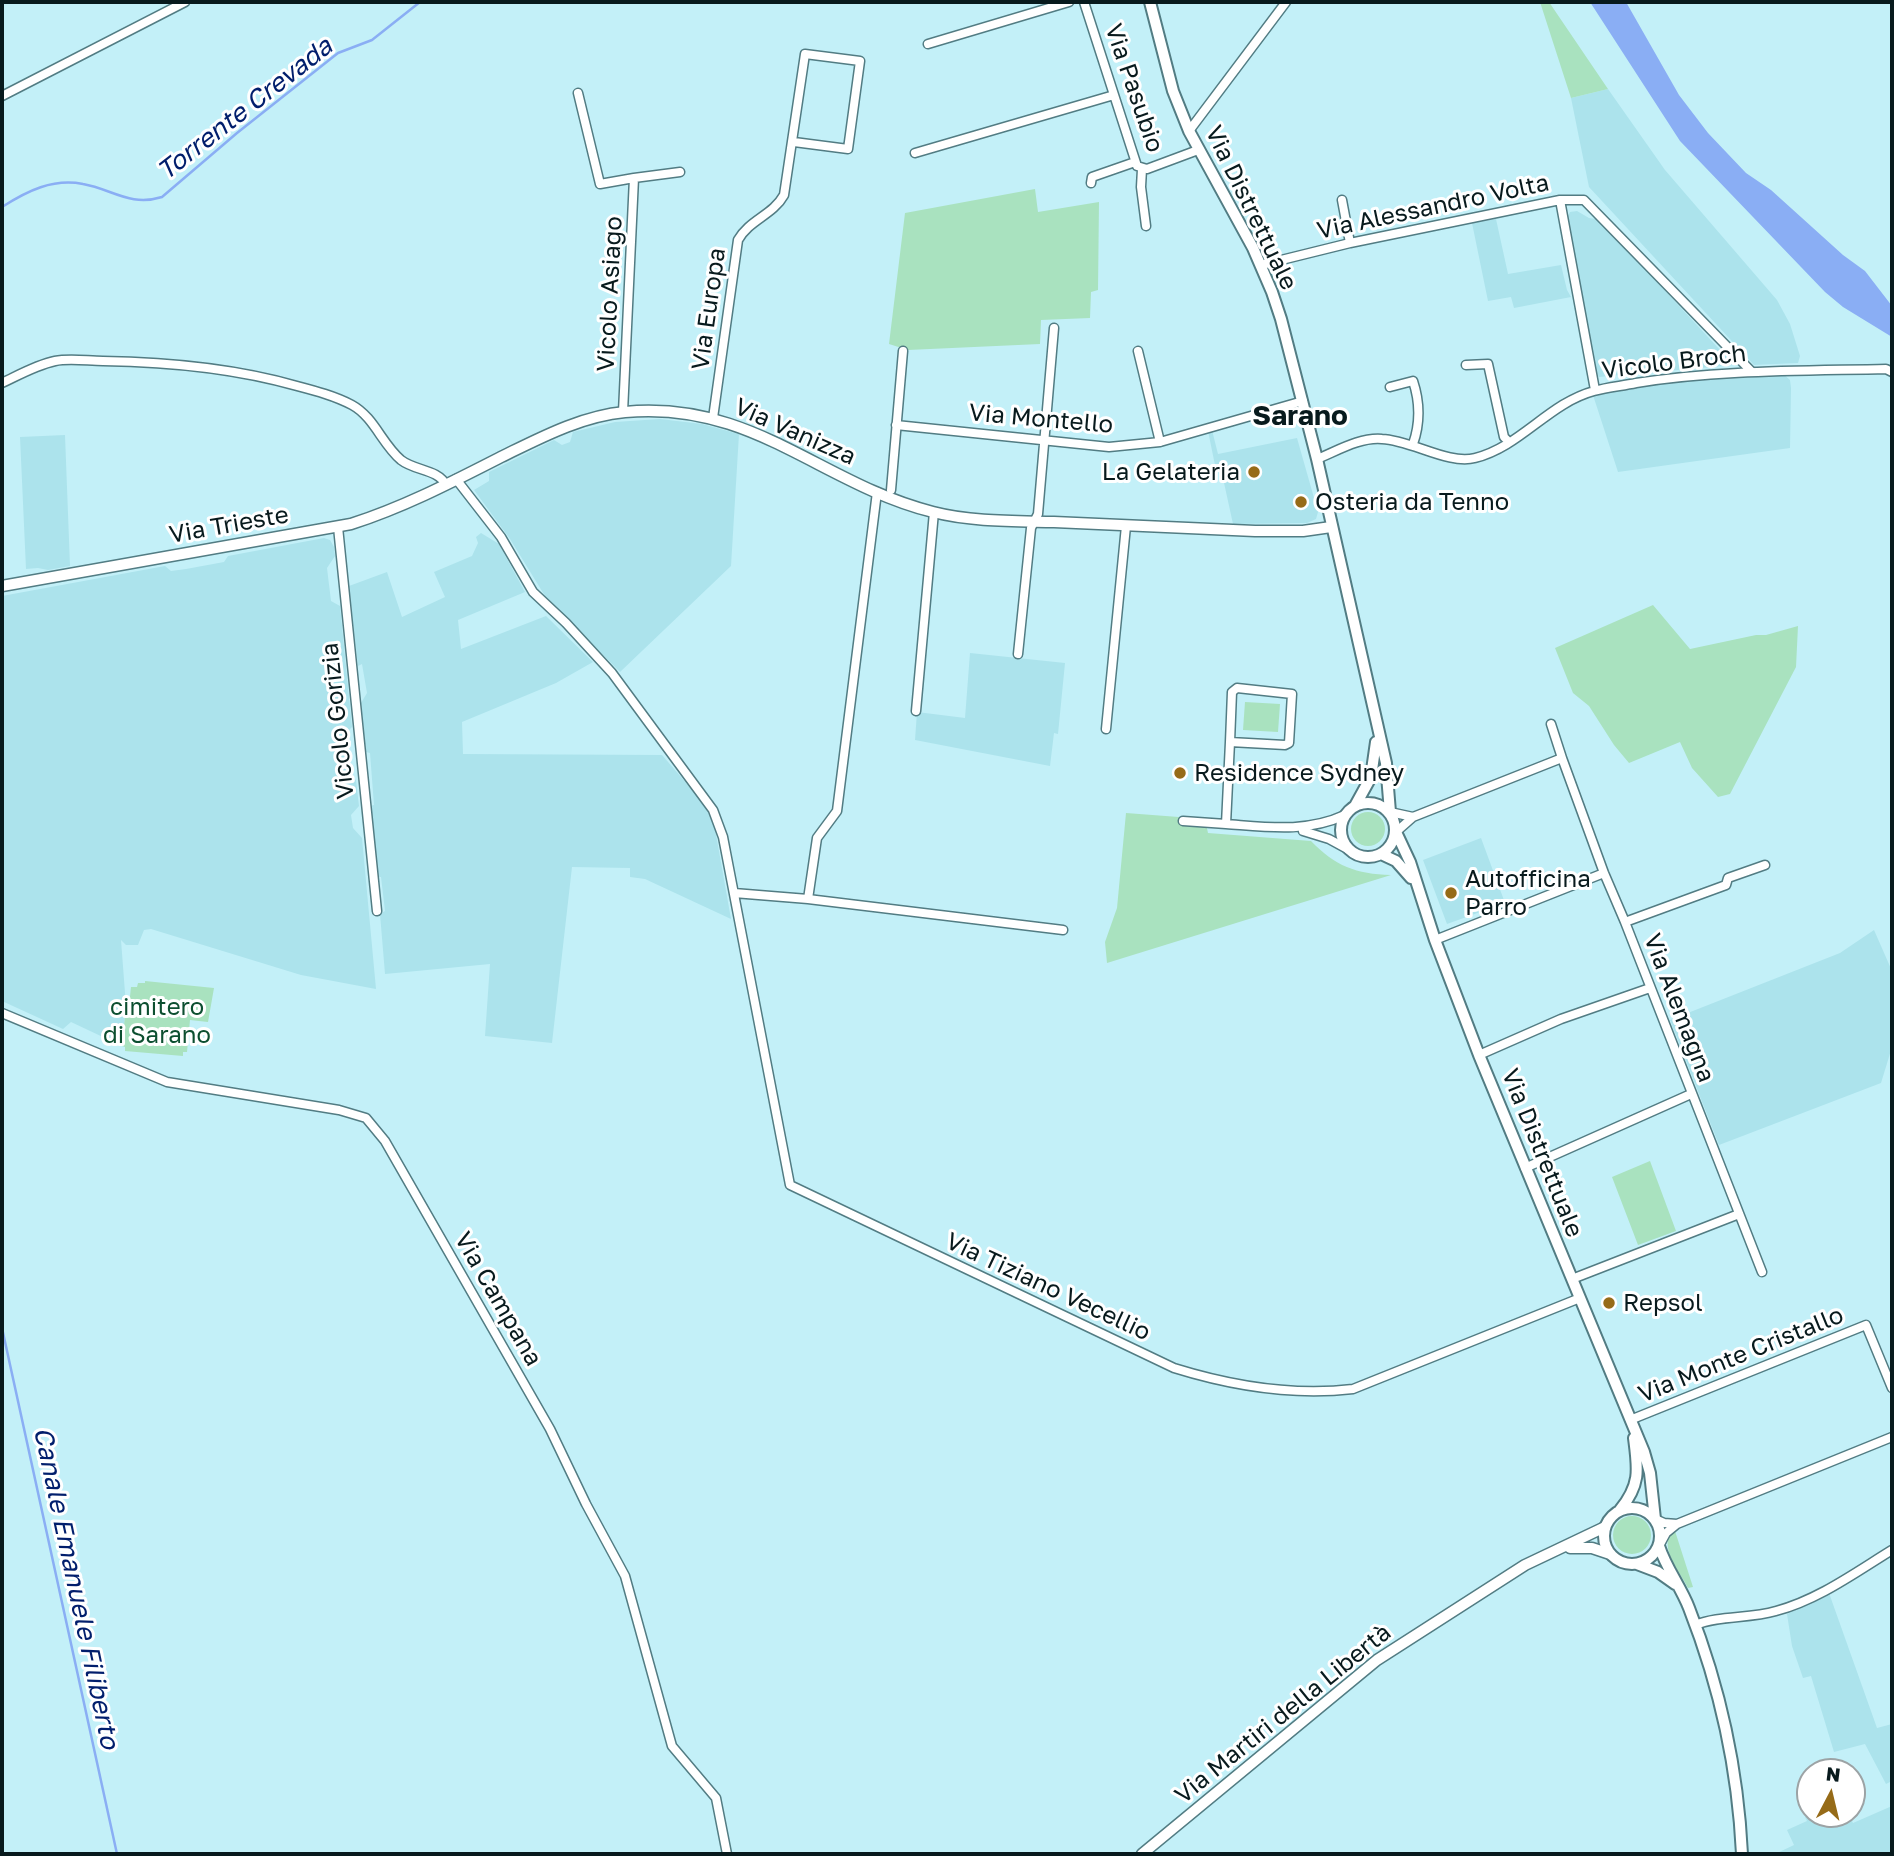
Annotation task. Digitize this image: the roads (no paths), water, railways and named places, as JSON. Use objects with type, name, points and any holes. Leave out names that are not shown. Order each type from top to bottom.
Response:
[{"type":"main road","name":"Via Distrettuale","points":[[1150,2],[1173,91],[1189,131],[1261,265],[1281,319],[1317,458],[1377,722],[1386,763],[1390,812]]},
{"type":"main road","points":[[1355,806],[1369,802],[1377,804],[1394,818],[1396,832],[1388,849],[1381,854],[1365,857],[1351,851],[1342,838],[1345,815],[1355,806],[1374,767],[1377,722]]},
{"type":"main road","name":"Via Distrettuale","points":[[1396,832],[1410,862],[1435,940],[1479,1055],[1644,1452],[1650,1473],[1655,1519],[1661,1537],[1659,1546],[1682,1591],[1695,1625],[1720,1707],[1734,1766],[1742,1854]]},
{"type":"main road","points":[[1381,854],[1396,861],[1419,891]]},
{"type":"main road","name":"Via Distrettuale","points":[[1605,1527],[1632,1493],[1638,1477],[1632,1424]]},
{"type":"main road","points":[[1620,1510],[1639,1509],[1655,1519]]},
{"type":"main road","points":[[1605,1527],[1605,1546],[1610,1554],[1622,1563],[1637,1564],[1658,1572],[1682,1591]]},
{"type":"main road","points":[[1637,1564],[1650,1558],[1659,1546]]},
{"type":"street","points":[[2,96],[185,2]]},
{"type":"street","points":[[928,44],[1069,2]]},
{"type":"street","name":"Via Pasubio","points":[[1084,2],[1138,166],[1147,169],[1198,150]]},
{"type":"street","points":[[1189,131],[1286,2]]},
{"type":"street","name":"Via Europa","points":[[713,418],[738,240],[746,228],[771,211],[784,195],[805,54],[860,61],[848,149],[793,142]]},
{"type":"street","name":"Vicolo Asiago","points":[[578,93],[600,184],[680,172]]},
{"type":"street","points":[[915,153],[1114,95]]},
{"type":"street","points":[[1091,183],[1092,177],[1138,166],[1146,226]]},
{"type":"street","name":"Vicolo Asiago","points":[[623,412],[634,178]]},
{"type":"street","points":[[1342,200],[1350,243]]},
{"type":"street","points":[[1559,200],[1595,390]]},
{"type":"street","name":"Via Alessandro Volta","points":[[1261,265],[1350,243],[1559,200],[1584,200],[1752,372]]},
{"type":"street","points":[[1018,654],[1031,528],[1038,514],[1054,328]]},
{"type":"street","points":[[891,490],[904,351]]},
{"type":"street","points":[[1138,351],[1160,442]]},
{"type":"street","points":[[2,383],[34,367],[57,360],[136,361],[228,370],[260,376],[333,397],[354,406],[368,417],[398,458],[411,467],[440,476],[446,485]]},
{"type":"street","points":[[1466,365],[1488,364],[1504,437],[1509,442]]},
{"type":"street","name":"Vicolo Broch","points":[[1317,458],[1366,440],[1383,439],[1413,444],[1464,460],[1482,456],[1509,442],[1562,405],[1595,390],[1672,377],[1752,372],[1885,369],[1892,372]]},
{"type":"street","points":[[1390,387],[1413,381],[1418,396],[1418,430],[1413,444]]},
{"type":"street","name":"Via Montello","points":[[896,425],[1109,447],[1160,442],[1303,401]]},
{"type":"street","name":"Via Vanizza","points":[[457,479],[567,427],[623,412],[671,412],[713,418],[755,432],[877,492],[933,512],[969,518],[1034,522],[1255,531],[1303,531],[1331,527]]},
{"type":"street","name":"Via Trieste","points":[[2,586],[338,527],[397,508],[457,479]]},
{"type":"street","name":"Via Tiziano Vecellio","points":[[457,479],[501,537],[533,592],[612,673],[713,810],[723,837],[790,1185],[1174,1368],[1213,1380],[1287,1391],[1327,1392],[1353,1389],[1580,1298]]},
{"type":"street","name":"Via Vanizza","points":[[808,899],[817,838],[837,811],[877,492]]},
{"type":"street","points":[[916,711],[933,512]]},
{"type":"street","points":[[1106,729],[1126,526]]},
{"type":"street","name":"Vicolo Gorizia","points":[[338,527],[377,911]]},
{"type":"street","points":[[1226,824],[1230,742],[1234,689],[1292,694],[1289,743],[1230,742]]},
{"type":"street","name":"Via Alemagna","points":[[1551,724],[1604,873],[1762,1272]]},
{"type":"street","points":[[1396,832],[1413,817],[1562,758]]},
{"type":"street","points":[[1390,812],[1413,817]]},
{"type":"street","points":[[1183,821],[1293,828],[1322,825],[1345,815]]},
{"type":"street","points":[[1293,828],[1319,835],[1351,851]]},
{"type":"street","points":[[1625,922],[1726,885],[1728,878],[1765,865]]},
{"type":"street","points":[[1435,940],[1604,873]]},
{"type":"street","points":[[734,893],[808,899],[1063,930]]},
{"type":"street","points":[[1479,1055],[1561,1020],[1650,988]]},
{"type":"street","name":"Via Campana","points":[[2,1013],[167,1082],[339,1110],[366,1118],[385,1141],[543,1417],[625,1576],[672,1746],[716,1798],[727,1854]]},
{"type":"street","points":[[1525,1168],[1691,1094]]},
{"type":"street","points":[[1572,1279],[1739,1214]]},
{"type":"street","name":"Via Monte Cristallo","points":[[1632,1424],[1866,1325],[1892,1388]]},
{"type":"street","points":[[1659,1546],[1666,1533],[1677,1524],[1892,1437]]},
{"type":"street","points":[[1655,1519],[1677,1524]]},
{"type":"street","name":"Via Martiri della Libertà","points":[[1142,1854],[1377,1660],[1525,1565],[1605,1527]]},
{"type":"street","points":[[1563,1548],[1584,1546],[1610,1554]]},
{"type":"street","points":[[1695,1625],[1712,1620],[1748,1618],[1788,1608],[1833,1586],[1892,1550]]},
{"type":"water","points":[[1590,2],[1626,2],[1679,95],[1708,133],[1746,173],[1771,190],[1843,255],[1865,271],[1892,306],[1892,337],[1843,307],[1825,292],[1680,141]]},
{"type":"waterway","name":"Torrente Crevada","points":[[2,207],[31,191],[61,183],[93,186],[131,199],[151,200],[162,197],[338,53],[372,40],[420,2]]},
{"type":"waterway","name":"Canale Emanuele Filiberto","points":[[2,1328],[117,1854]]},
{"type":"place","name":"La Gelateria","points":[[1254,472]]},
{"type":"place","name":"Osteria da Tenno","points":[[1301,502]]},
{"type":"place","name":"Residence Sydney","points":[[1180,773]]},
{"type":"place","name":"Autofficina Parro","points":[[1451,893]]},
{"type":"place","name":"Repsol","points":[[1609,1303]]},
{"type":"district","name":"Sarano","points":[[1300,416]]},
{"type":"park label","name":"cimitero di Sarano","points":[[157,1021]]}]
